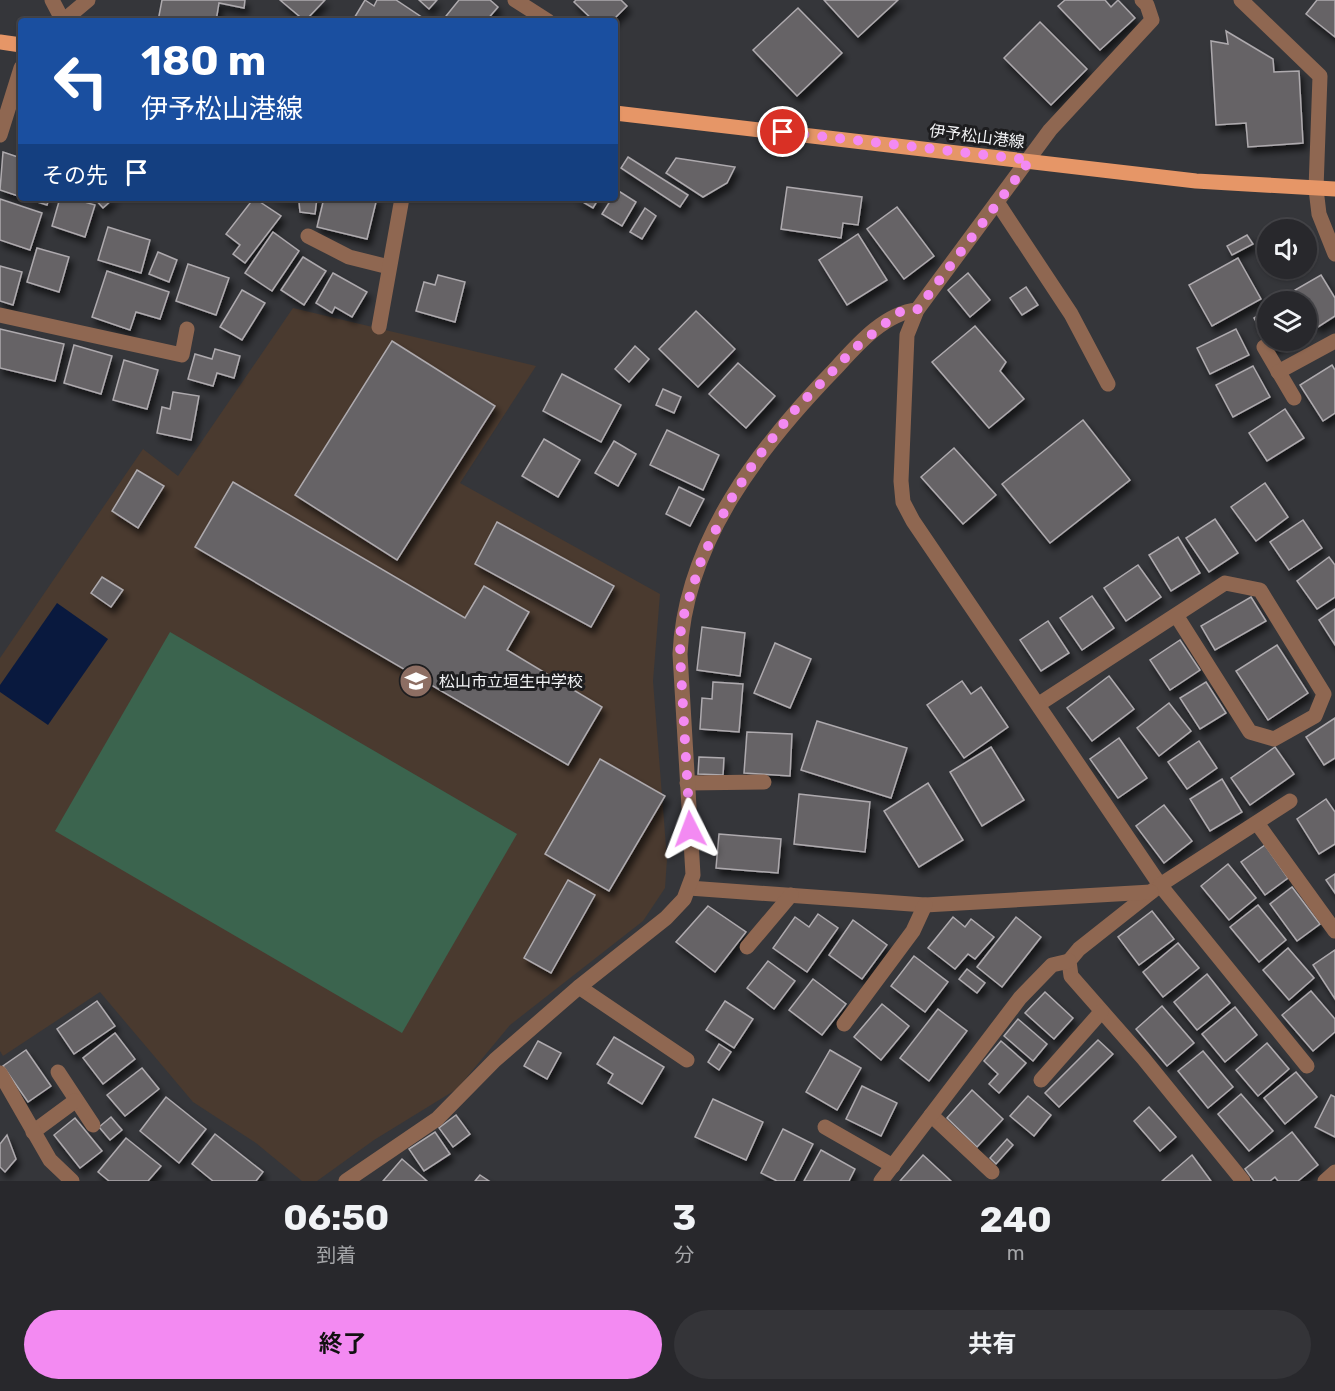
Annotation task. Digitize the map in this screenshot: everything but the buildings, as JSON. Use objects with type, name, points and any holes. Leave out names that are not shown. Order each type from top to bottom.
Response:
[{"type":"main road","points":[[0,42],[18,45]]},
{"type":"main road","name":"伊予松山港線","points":[[618,113],[1196,181],[1335,189]]},
{"type":"street","points":[[52,0],[61,18]]},
{"type":"street","points":[[67,18],[88,0]]},
{"type":"street","points":[[1142,0],[1147,5],[1152,20],[1050,129],[1030,160],[917,310],[908,334],[907,346],[901,481],[903,502],[913,521],[1039,704],[1156,889],[1307,1066]]},
{"type":"street","points":[[1241,0],[1320,76],[1316,189],[1319,214],[1335,254]]},
{"type":"street","points":[[526,3],[544,18]]},
{"type":"street","points":[[0,135],[6,100],[18,74]]},
{"type":"street","points":[[378,327],[401,201]]},
{"type":"street","points":[[997,202],[1071,314],[1108,384]]},
{"type":"street","points":[[308,236],[349,257],[389,267]]},
{"type":"street","points":[[346,1181],[437,1119],[495,1060],[579,987],[666,918],[684,898],[693,875],[680,654],[681,624],[701,561],[728,504],[755,461],[791,414],[854,349],[900,312],[917,310]]},
{"type":"street","points":[[0,315],[183,355],[188,328]]},
{"type":"street","points":[[1278,372],[1335,341]]},
{"type":"street","points":[[1266,351],[1294,398]]},
{"type":"street","points":[[1039,704],[1225,583],[1260,590],[1324,694],[1315,716],[1274,739],[1250,732],[1176,615]]},
{"type":"street","points":[[687,783],[764,782]]},
{"type":"street","points":[[881,1181],[1020,998],[1052,965],[1069,961],[1079,949],[1156,889],[1290,801]]},
{"type":"street","points":[[1257,823],[1335,931]]},
{"type":"street","points":[[689,888],[925,905],[1156,889]]},
{"type":"street","points":[[747,947],[791,896]]},
{"type":"street","points":[[844,1024],[913,931],[925,905]]},
{"type":"street","points":[[1069,961],[1071,976],[1143,1058],[1240,1180]]},
{"type":"street","points":[[579,987],[687,1060]]},
{"type":"street","points":[[1041,1080],[1101,1012]]},
{"type":"street","points":[[58,1072],[93,1125]]},
{"type":"street","points":[[0,1074],[50,1160],[72,1181]]},
{"type":"street","points":[[33,1132],[75,1101]]},
{"type":"street","points":[[931,1115],[993,1172]]},
{"type":"street","points":[[825,1127],[893,1166]]},
{"type":"street","points":[[1325,1181],[1335,1172]]},
{"type":"shaded area","points":[[293,308],[536,366],[460,483],[660,594],[653,681],[667,859],[665,888],[643,921],[510,1025],[457,1089],[374,1140],[317,1181],[302,1181],[256,1143],[193,1102],[100,992],[3,1056],[0,1051],[0,658],[143,449],[178,476]]},
{"type":"green space","points":[[170,632],[517,834],[402,1033],[55,831]]},
{"type":"water","points":[[57,603],[108,639],[48,725],[0,692],[0,685]]},
{"type":"place","name":"松山市立垣生中学校","points":[[416,681]]},
{"type":"route","points":[[690,829],[680,654],[681,624],[701,561],[728,504],[755,461],[791,414],[854,349],[900,312],[917,310],[1030,160],[783,132]]}]
